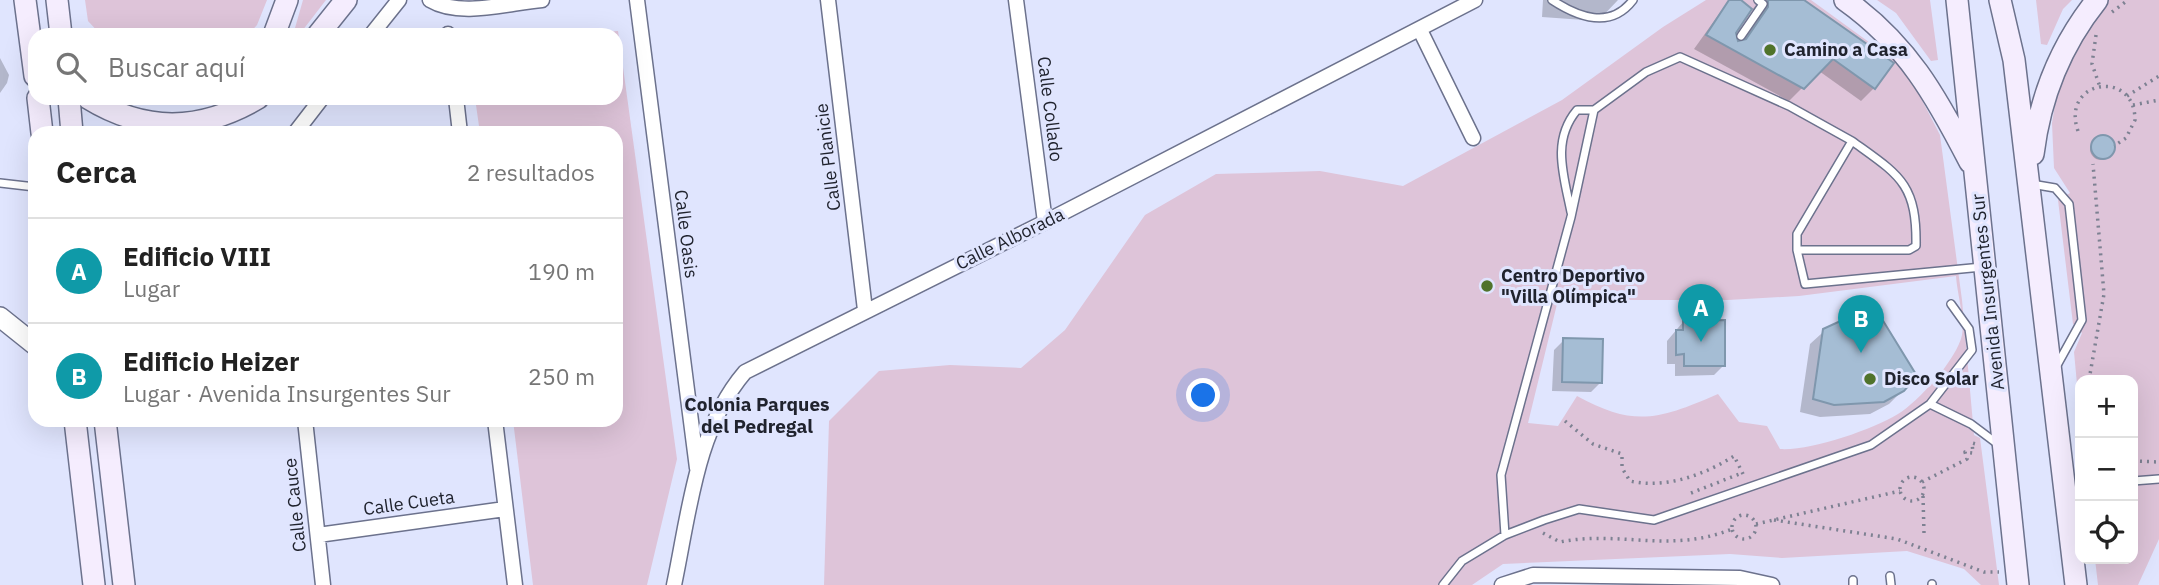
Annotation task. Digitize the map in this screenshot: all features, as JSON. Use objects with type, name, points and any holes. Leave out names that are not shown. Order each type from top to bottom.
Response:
[{"type":"main road","points":[[25,0],[30,28]]},
{"type":"main road","points":[[277,28],[287,0]]},
{"type":"main road","points":[[324,28],[346,0]]},
{"type":"main road","points":[[1845,0],[1876,22],[1918,69],[1977,175]]},
{"type":"main road","name":"Avenida Insurgentes Sur","points":[[1956,0],[1977,175],[1996,443],[2017,578]]},
{"type":"main road","points":[[2000,0],[2014,60],[2050,377],[2068,484],[2076,585]]},
{"type":"main road","points":[[2014,60],[2015,0]]},
{"type":"main road","points":[[58,4],[60,28]]},
{"type":"main road","points":[[58,4],[71,28]]},
{"type":"main road","points":[[2029,184],[2038,114],[2071,33],[2101,8]]},
{"type":"main road","points":[[39,105],[41,126]]},
{"type":"main road","points":[[70,105],[71,126]]},
{"type":"main road","points":[[99,105],[134,126]]},
{"type":"main road","points":[[155,126],[213,119],[243,105]]},
{"type":"main road","points":[[76,427],[94,585]]},
{"type":"main road","points":[[106,427],[124,585]]},
{"type":"street","points":[[377,28],[399,0]]},
{"type":"street","points":[[429,0],[438,5],[461,8],[542,0]]},
{"type":"street","name":"Calle Oasis","points":[[637,0],[698,473]]},
{"type":"street","name":"Calle Planicie","points":[[828,0],[865,310]]},
{"type":"street","name":"Calle Collado","points":[[1016,0],[1045,222]]},
{"type":"street","name":"Calle Alborada","points":[[674,585],[698,473],[718,412],[727,393],[745,372],[1045,222],[1475,0]]},
{"type":"street","points":[[1420,30],[1473,138]]},
{"type":"street","points":[[301,126],[317,105]]},
{"type":"street","points":[[457,105],[459,126]]},
{"type":"street","points":[[0,317],[28,339]]},
{"type":"street","name":"Calle Cauce","points":[[306,427],[323,585]]},
{"type":"street","points":[[496,427],[514,585]]},
{"type":"street","name":"Calle Cueta","points":[[318,535],[505,509]]},
{"type":"street","points":[[1502,585],[1533,575],[1620,581],[1740,578],[1772,585]]},
{"type":"lane","points":[[1552,0],[1576,15],[1590,18],[1604,18],[1625,10],[1633,0]]},
{"type":"lane","points":[[1741,36],[1763,4],[1758,0]]},
{"type":"lane","points":[[1571,217],[1560,151],[1567,121],[1577,110],[1594,110],[1646,72],[1680,57],[1789,106],[1852,141],[1890,168],[1906,186],[1916,214],[1916,246],[1909,250],[1797,250]]},
{"type":"lane","points":[[1505,535],[1501,475],[1571,217],[1594,110]]},
{"type":"lane","points":[[1852,141],[1797,234],[1797,250],[1805,284],[1984,267]]},
{"type":"lane","points":[[0,183],[28,186]]},
{"type":"lane","points":[[2029,184],[2055,188],[2068,204],[2082,320],[2050,377]]},
{"type":"lane","points":[[1443,585],[1462,561],[1505,535],[1579,509],[1654,520],[1871,445],[1930,404],[1972,350],[1969,329],[1951,304]]},
{"type":"lane","points":[[1930,404],[1971,424],[1996,443]]},
{"type":"lane","points":[[2138,481],[2159,479]]},
{"type":"path","points":[[2101,8],[2128,0]]},
{"type":"path","points":[[2097,28],[2092,64],[2100,87]]},
{"type":"path","points":[[2127,96],[2159,76]]},
{"type":"path","points":[[2078,131],[2075,114],[2078,102],[2087,92],[2100,87],[2117,89],[2127,96],[2133,105],[2135,120],[2132,130],[2114,146]]},
{"type":"path","points":[[2133,105],[2159,100]]},
{"type":"path","points":[[2090,375],[2104,294],[2093,164]]},
{"type":"path","points":[[1565,421],[1593,444],[1622,454],[1622,468],[1630,481],[1665,482],[1694,476],[1734,456],[1749,487]]},
{"type":"path","points":[[1900,491],[1902,481],[1909,477],[1922,482],[1967,459],[1965,453],[1973,453],[1972,443],[1996,443]]},
{"type":"path","points":[[2138,461],[2159,461]]},
{"type":"path","points":[[1681,496],[1742,472]]},
{"type":"path","points":[[1922,482],[1924,533]]},
{"type":"path","points":[[1900,491],[1910,501],[1923,494]]},
{"type":"path","points":[[1756,524],[1900,491]]},
{"type":"path","points":[[1744,515],[1752,517],[1756,524],[1753,536],[1746,539],[1735,536],[1731,529],[1733,521],[1744,515]]},
{"type":"path","points":[[1774,520],[1815,524],[1897,539],[1984,572],[2017,578]]},
{"type":"path","points":[[1529,526],[1560,542],[1589,536],[1631,542],[1687,541],[1714,536],[1731,529]]},
{"type":"shaded area","points":[[85,0],[267,0],[254,28],[94,28],[88,21]]},
{"type":"shaded area","points":[[303,0],[326,0],[304,28],[295,28]]},
{"type":"shaded area","name":"Centro Deportivo \"Villa Olímpica\"","points":[[1706,0],[1811,0],[1906,69],[1940,135],[1962,300],[1974,435],[1980,438],[1999,585],[1981,585],[1964,569],[1907,551],[1782,558],[1730,554],[1503,564],[1472,585],[824,585],[829,421],[879,371],[950,365],[1021,368],[1065,330],[1145,215],[1216,174],[1320,171],[1403,186],[1562,100],[1663,27]],"holes":[[[1956,276],[1962,335],[1953,356],[1926,390],[1906,408],[1873,427],[1808,447],[1780,449],[1767,426],[1739,422],[1718,394],[1680,409],[1648,416],[1615,413],[1577,396],[1558,426],[1528,423],[1558,300],[1728,300],[1799,296]]]},
{"type":"shaded area","points":[[1877,0],[1930,0],[1938,60],[1931,61],[1896,13]]},
{"type":"shaded area","points":[[2036,0],[2072,0],[2063,9],[2047,45],[2041,44]]},
{"type":"shaded area","points":[[2106,0],[2159,0],[2159,539],[2138,585],[2098,585],[2096,564],[2138,564],[2138,375],[2076,375],[2074,352],[2082,333],[2073,324],[2058,200],[2070,193],[2054,168],[2052,123],[2058,87],[2072,50]]},
{"type":"shaded area","points":[[623,67],[677,459],[647,585],[533,585],[514,427],[623,427],[623,126],[479,126],[476,105],[623,105]]},
{"type":"building","points":[[1729,0],[1741,0],[1752,9],[1736,33],[1738,41],[1746,39],[1768,7],[1768,0],[1804,0],[1894,63],[1875,89],[1833,59],[1804,89],[1706,35]]},
{"type":"building","points":[[2103,135],[2111,139],[2115,147],[2111,155],[2103,159],[2095,155],[2091,147],[2095,139]]},
{"type":"building","points":[[1873,316],[1882,319],[1917,376],[1904,391],[1884,402],[1834,405],[1813,399],[1823,329],[1847,318]]},
{"type":"building","points":[[1725,320],[1725,366],[1684,366],[1684,354],[1676,355],[1676,330],[1683,330],[1683,321]]},
{"type":"building","points":[[1563,338],[1603,339],[1602,383],[1562,382]]},
{"type":"place","name":"Camino a Casa","points":[[1770,50]]},
{"type":"place","name":"Centro Deportivo \"Villa Olímpica\"","points":[[1487,286]]},
{"type":"place","name":"Edificio VIII","points":[[1701,342]]},
{"type":"place","name":"Edificio Heizer","points":[[1861,353]]},
{"type":"place","name":"Disco Solar","points":[[1870,379]]},
{"type":"district","name":"Colonia Parques del Pedregal","points":[[757,415]]}]
